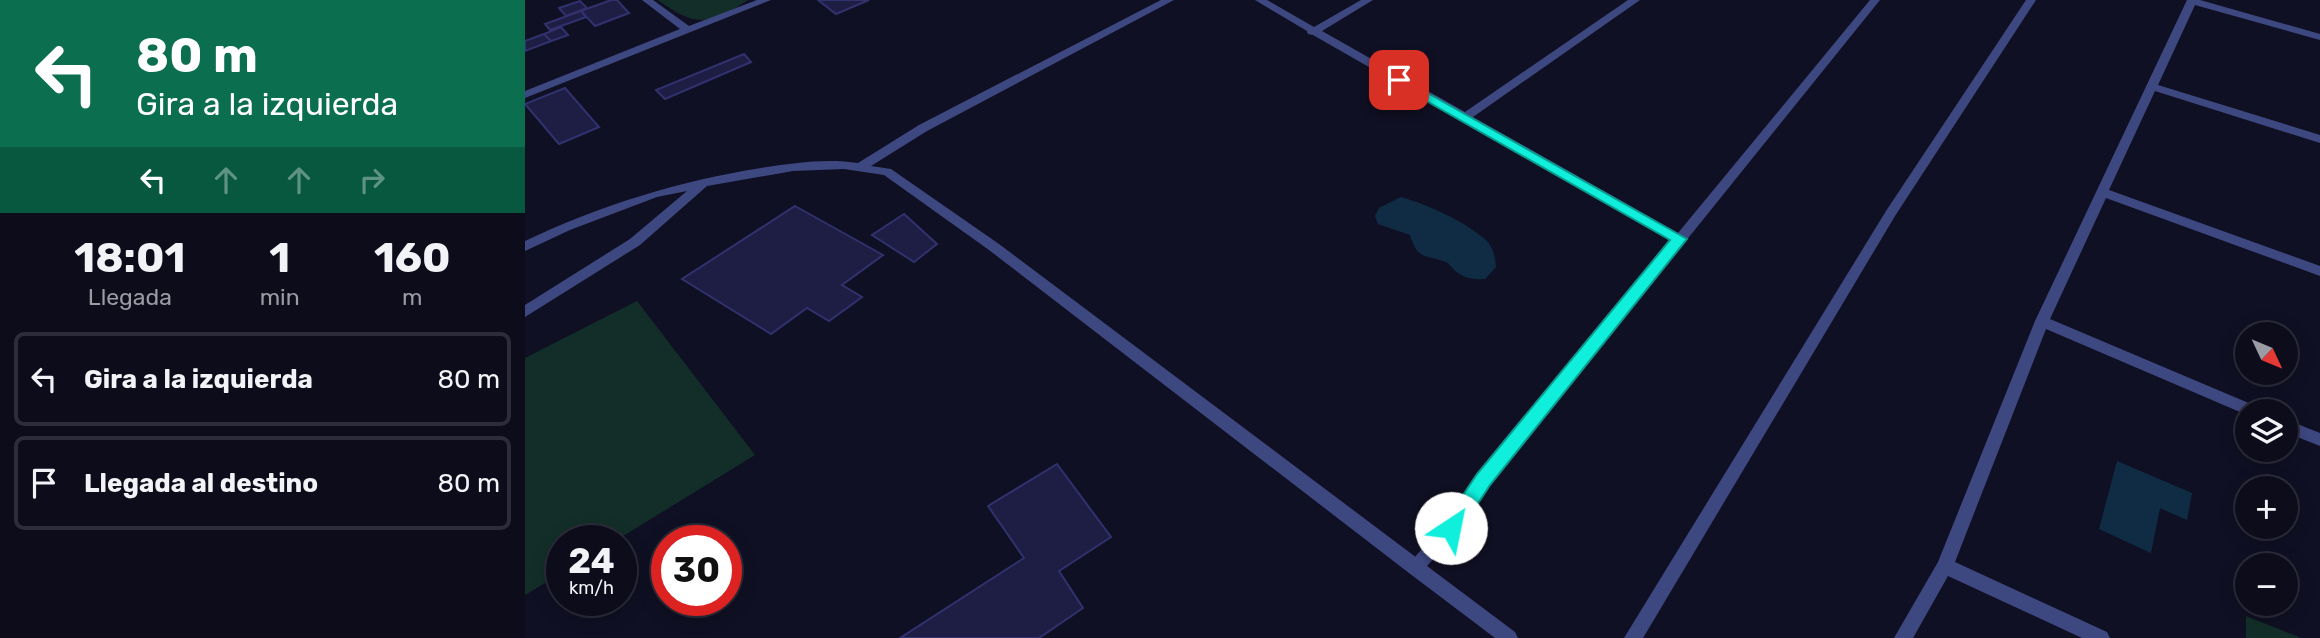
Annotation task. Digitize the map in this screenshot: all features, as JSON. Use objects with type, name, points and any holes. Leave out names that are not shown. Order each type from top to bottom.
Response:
[{"type":"street","points":[[647,0],[688,30]]},
{"type":"street","points":[[525,95],[766,0]]},
{"type":"street","points":[[859,168],[923,128],[1169,0]]},
{"type":"street","points":[[1260,0],[1679,239]]},
{"type":"street","points":[[1312,32],[1368,0]]},
{"type":"street","points":[[1465,117],[1635,0]]},
{"type":"street","points":[[1415,567],[1451,528],[1483,480],[1875,0]]},
{"type":"street","points":[[1633,638],[1890,214],[2031,0]]},
{"type":"street","points":[[1903,638],[1945,566],[2042,321],[2192,1],[2320,37]]},
{"type":"street","points":[[2151,86],[2320,139]]},
{"type":"street","points":[[525,246],[565,226],[654,194],[704,183],[793,167],[844,165],[887,172],[994,247],[1509,638]]},
{"type":"street","points":[[525,312],[635,243],[704,183]]},
{"type":"street","points":[[2101,192],[2320,271]]},
{"type":"street","points":[[2042,321],[2235,403]]},
{"type":"street","points":[[2298,431],[2320,440]]},
{"type":"street","points":[[1945,566],[2101,638]]},
{"type":"green space","points":[[658,0],[748,0],[723,15],[702,20],[682,15]]},
{"type":"green space","points":[[637,301],[755,455],[637,527],[637,525],[546,525],[546,583],[525,595],[525,358]]},
{"type":"green space","points":[[2246,616],[2301,638],[2246,638]]},
{"type":"water","points":[[1401,197],[1447,215],[1480,235],[1492,248],[1496,267],[1485,279],[1464,276],[1448,263],[1420,254],[1410,235],[1378,224],[1375,216],[1379,208]]},
{"type":"water","points":[[2117,461],[2192,493],[2187,520],[2160,508],[2151,553],[2099,529]]},
{"type":"building","points":[[617,0],[629,13],[595,26],[581,11]]},
{"type":"building","points":[[818,0],[869,0],[836,14]]},
{"type":"building","points":[[580,1],[587,8],[566,16],[559,8]]},
{"type":"building","points":[[581,11],[586,17],[550,30],[545,24]]},
{"type":"building","points":[[561,27],[568,35],[551,41],[544,34]]},
{"type":"building","points":[[544,34],[551,41],[525,51],[525,41]]},
{"type":"building","points":[[744,54],[751,62],[665,99],[656,90]]},
{"type":"building","points":[[565,88],[599,127],[559,144],[525,104]]},
{"type":"building","points":[[795,206],[883,255],[842,285],[862,297],[829,321],[807,308],[771,334],[682,279]]},
{"type":"building","points":[[904,214],[937,244],[914,262],[872,235]]},
{"type":"building","points":[[1057,464],[1111,537],[1059,571],[1083,608],[1039,638],[900,638],[1024,558],[988,506]]},
{"type":"route","points":[[1399,80],[1679,239],[1483,480],[1451,528]]}]
